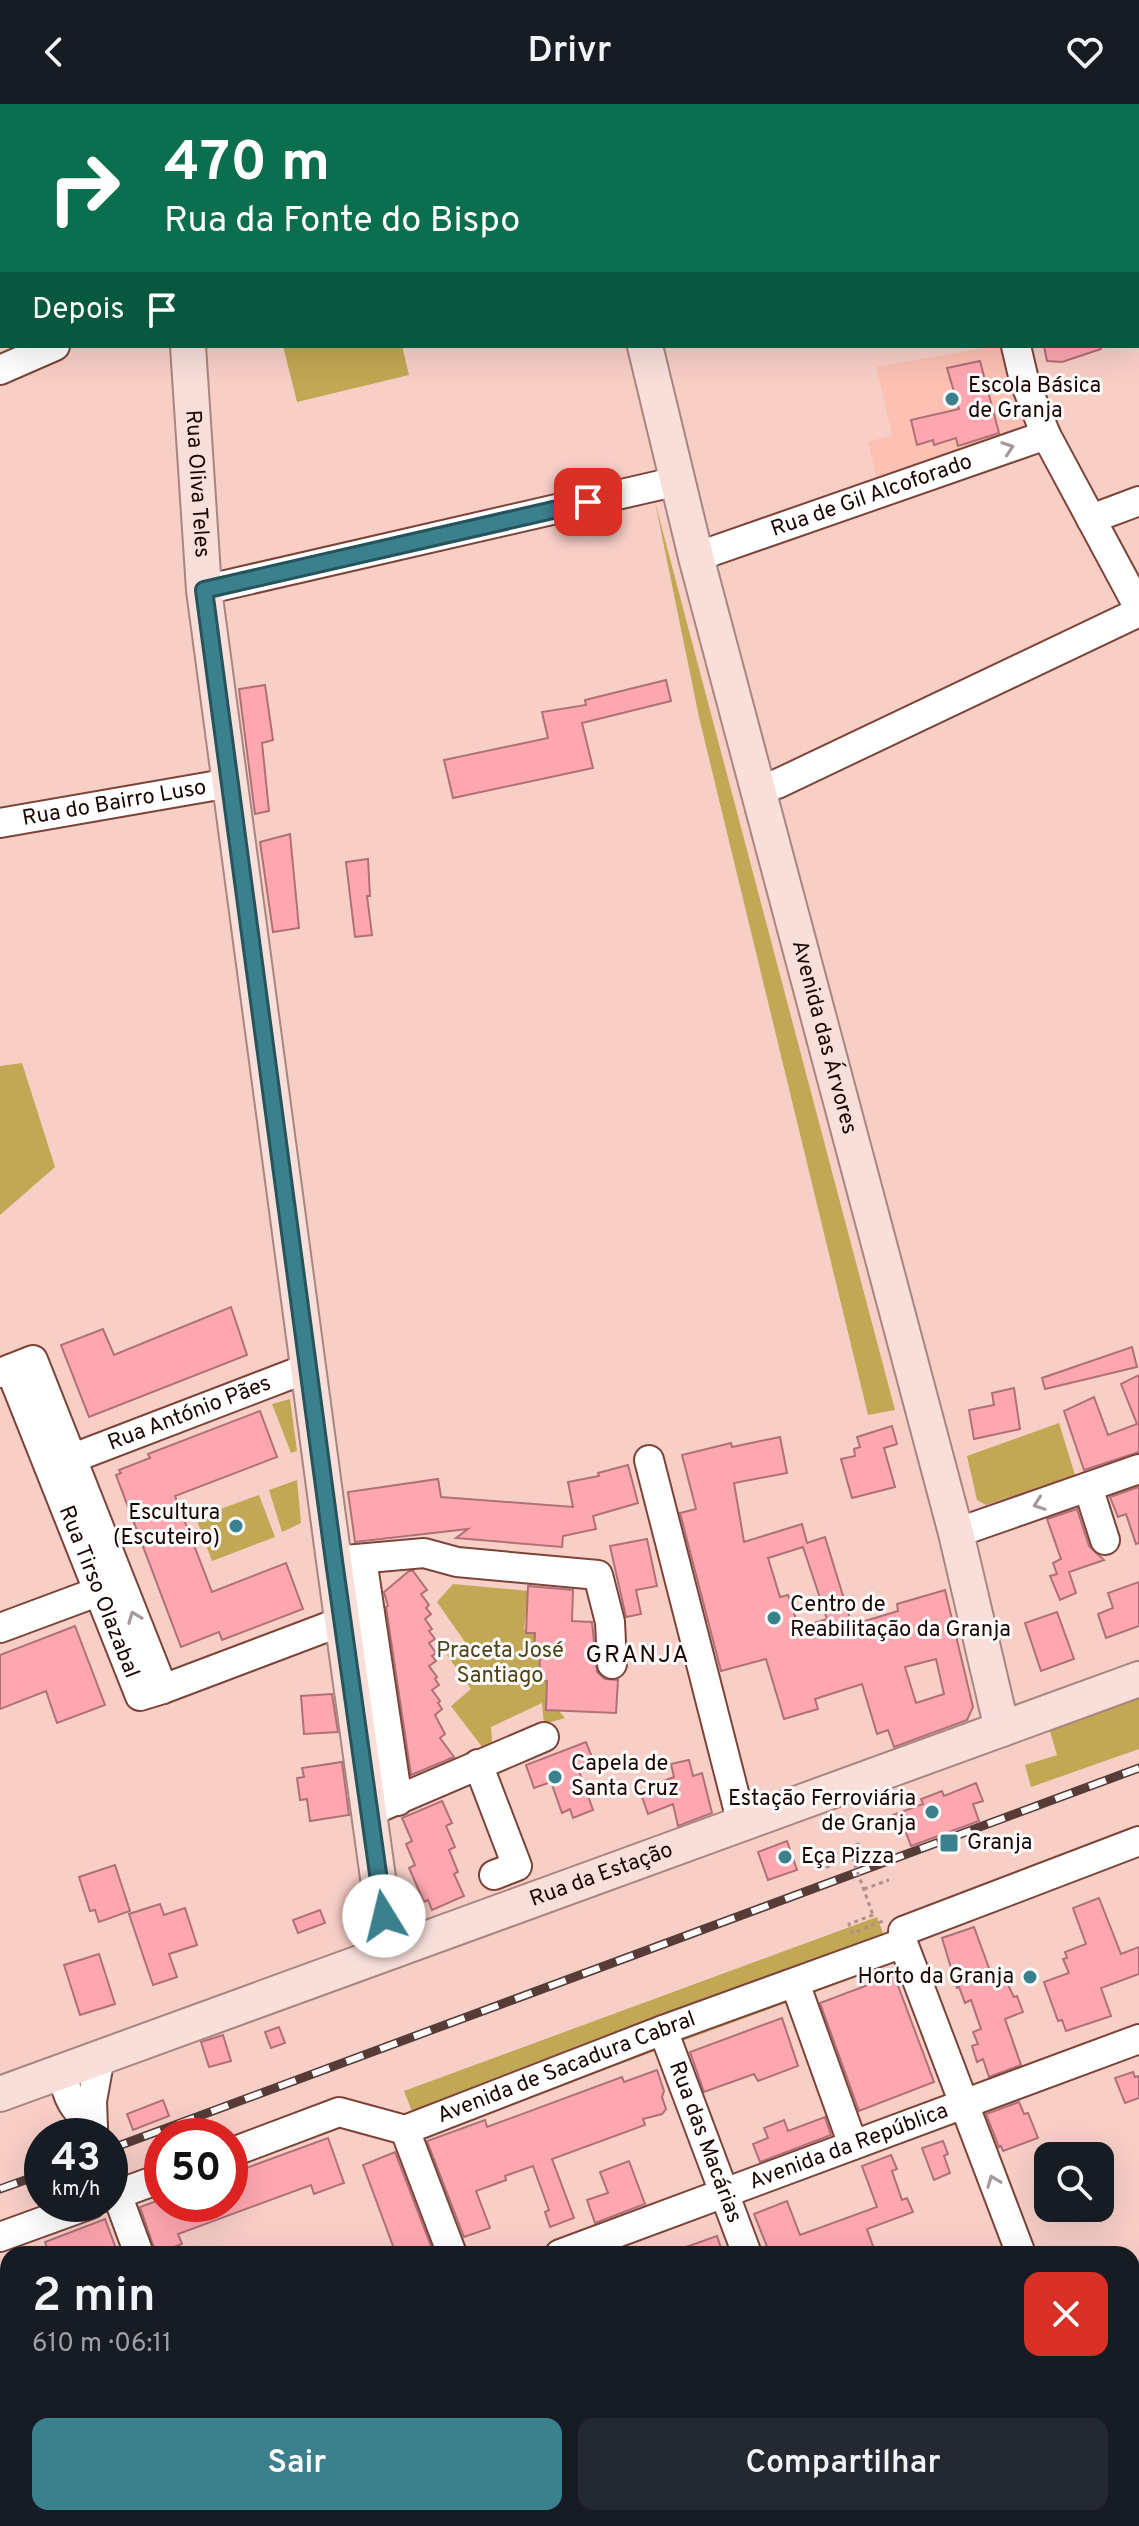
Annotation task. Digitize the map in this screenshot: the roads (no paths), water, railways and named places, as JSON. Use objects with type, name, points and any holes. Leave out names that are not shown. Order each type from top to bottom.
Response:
[{"type":"main road","name":"Rua Oliva Teles","points":[[188,348],[204,590],[308,1368],[348,1560],[343,1621],[383,1806],[385,1928],[392,1951]]},
{"type":"main road","name":"Avenida das Árvores","points":[[643,348],[956,1533],[1002,1729]]},
{"type":"main road","name":"Rua da Estação","points":[[10,2090],[1139,1679]]},
{"type":"street","points":[[0,370],[50,348]]},
{"type":"street","points":[[777,784],[1139,610],[1046,435],[1024,380],[1016,348]]},
{"type":"street","name":"Rua de Gil Alcoforado","points":[[696,557],[1046,435]]},
{"type":"street","points":[[204,590],[678,481]]},
{"type":"street","points":[[1091,519],[1139,501]]},
{"type":"street","name":"Rua do Bairro Luso","points":[[0,823],[230,783]]},
{"type":"street","name":"Rua Tirso Olazabal","points":[[14,1367],[163,1689]]},
{"type":"street","name":"Rua António Pães","points":[[61,1463],[308,1368]]},
{"type":"street","points":[[649,1460],[742,1824]]},
{"type":"street","name":"Rua Tirso Olazabal","points":[[61,1463],[97,1592],[140,1696],[343,1621]]},
{"type":"street","points":[[956,1533],[1139,1469]]},
{"type":"street","points":[[1088,1487],[1105,1540]]},
{"type":"street","points":[[544,1737],[383,1806],[348,1560],[424,1553],[457,1562],[598,1575],[610,1622],[612,1664]]},
{"type":"street","points":[[0,1628],[97,1592]]},
{"type":"street","points":[[478,1764],[517,1866],[494,1875]]},
{"type":"street","name":"Avenida de Sacadura Cabral","points":[[405,2130],[663,2030],[795,1983],[898,1931],[1139,1841]]},
{"type":"street","points":[[898,1931],[1018,2246]]},
{"type":"street","points":[[795,1983],[853,2145]]},
{"type":"street","name":"Rua das Macárias","points":[[663,2030],[744,2246]]},
{"type":"street","name":"Avenida da República","points":[[582,2246],[1139,2039]]},
{"type":"street","points":[[83,2105],[100,2057]]},
{"type":"street","points":[[63,2071],[79,2081],[83,2105]]},
{"type":"street","points":[[10,2090],[83,2105]]},
{"type":"street","points":[[248,2146],[339,2112],[405,2130],[449,2246]]},
{"type":"street","points":[[0,2237],[41,2222]]},
{"type":"street","points":[[120,2222],[134,2246]]},
{"type":"railway","points":[[128,2142],[1139,1768]]},
{"type":"railway","points":[[0,2189],[24,2180]]},
{"type":"place","name":"Escola Básica de Granja","points":[[952,399]]},
{"type":"place","name":"Escultura (Escuteiro)","points":[[236,1526]]},
{"type":"place","name":"Centro de Reabilitação da Granja","points":[[774,1618]]},
{"type":"place","name":"Capela de Santa Cruz","points":[[555,1777]]},
{"type":"place","name":"Estação Ferroviária de Granja","points":[[932,1812]]},
{"type":"place","name":"Granja","points":[[949,1843]]},
{"type":"place","name":"Eça Pizza","points":[[785,1857]]},
{"type":"place","name":"Horto da Granja","points":[[1030,1977]]},
{"type":"district","name":"GRANJA","points":[[638,1656]]},
{"type":"park label","name":"Praceta José Santiago","points":[[500,1664]]}]
